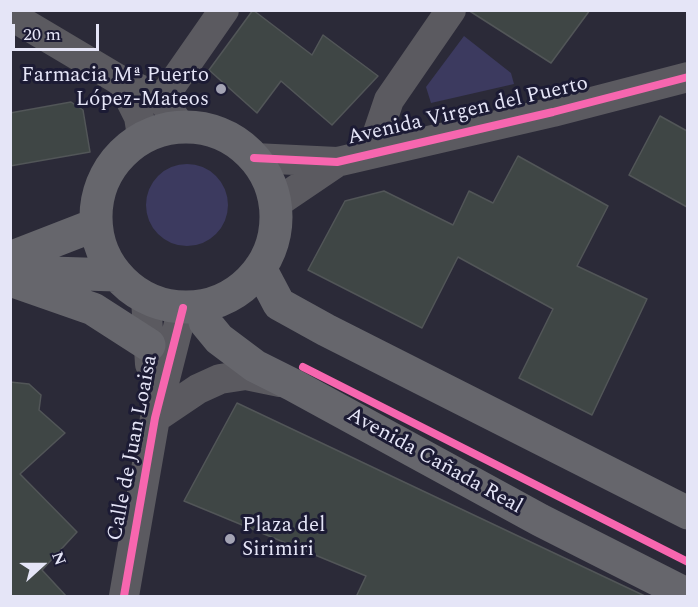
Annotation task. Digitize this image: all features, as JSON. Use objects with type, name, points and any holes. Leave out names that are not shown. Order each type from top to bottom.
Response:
[{"type":"main road","points":[[180,126],[208,129],[233,140],[254,158],[268,179],[275,204],[276,226],[271,248],[260,268],[245,286],[225,299],[197,312],[164,305],[130,288],[116,275],[102,251],[95,225],[96,199],[106,174],[122,152],[142,136],[161,129],[180,126]]},
{"type":"main road","points":[[10,258],[95,225]]},
{"type":"main road","points":[[260,268],[279,304],[687,513]]},
{"type":"main road","points":[[10,272],[116,275]]},
{"type":"main road","points":[[10,280],[93,309],[149,345]]},
{"type":"main road","name":"Avenida Cañada Real","points":[[197,312],[219,339],[255,366],[540,520],[687,596]]},
{"type":"street","points":[[162,99],[224,10]]},
{"type":"street","points":[[371,153],[388,100],[451,10]]},
{"type":"street","points":[[10,15],[121,81],[162,99],[180,126]]},
{"type":"street","name":"Avenida Virgen del Puerto","points":[[254,158],[337,162],[553,112],[687,76]]},
{"type":"street","points":[[121,81],[139,117],[142,136]]},
{"type":"street","name":"Avenida Virgen del Puerto","points":[[275,204],[337,162]]},
{"type":"street","name":"Calle de Juan Loaisa","points":[[146,298],[155,418]]},
{"type":"street","name":"Calle de Juan Loaisa","points":[[124,597],[155,418],[197,312]]},
{"type":"street","name":"Calle de Juan Loaisa","points":[[155,418],[198,388],[220,379],[246,375],[293,385]]},
{"type":"shaded area","points":[[464,36],[511,73],[514,84],[431,103],[426,87]]},
{"type":"shaded area","points":[[187,164],[203,167],[216,176],[225,189],[228,205],[225,221],[216,234],[203,243],[187,246],[171,243],[158,234],[149,221],[146,205],[149,189],[158,176],[171,167]]},
{"type":"building","points":[[253,10],[312,55],[323,35],[378,76],[332,125],[281,81],[257,113],[209,70]]},
{"type":"building","points":[[468,10],[590,10],[551,63]]},
{"type":"building","points":[[71,102],[83,110],[90,152],[10,166],[10,113]]},
{"type":"building","points":[[660,116],[687,131],[687,207],[629,175]]},
{"type":"building","points":[[518,156],[608,206],[577,266],[647,299],[592,415],[519,378],[553,309],[458,257],[422,328],[308,270],[345,201],[384,191],[453,225],[469,191],[493,203]]},
{"type":"building","points":[[10,382],[29,384],[41,395],[39,410],[65,433],[20,474],[77,532],[42,570],[67,597],[10,597]]},
{"type":"building","points":[[237,403],[647,597],[356,597],[366,576],[184,501]]},
{"type":"cycle path","points":[[254,158],[337,162],[553,112],[688,77]]},
{"type":"cycle path","points":[[124,596],[155,418],[183,308]]},
{"type":"cycle path","points":[[303,367],[688,562]]},
{"type":"place","name":"Farmacia Mª Puerto López-Mateos","points":[[221,89]]},
{"type":"place","name":"Plaza del Sirimiri","points":[[230,539]]}]
